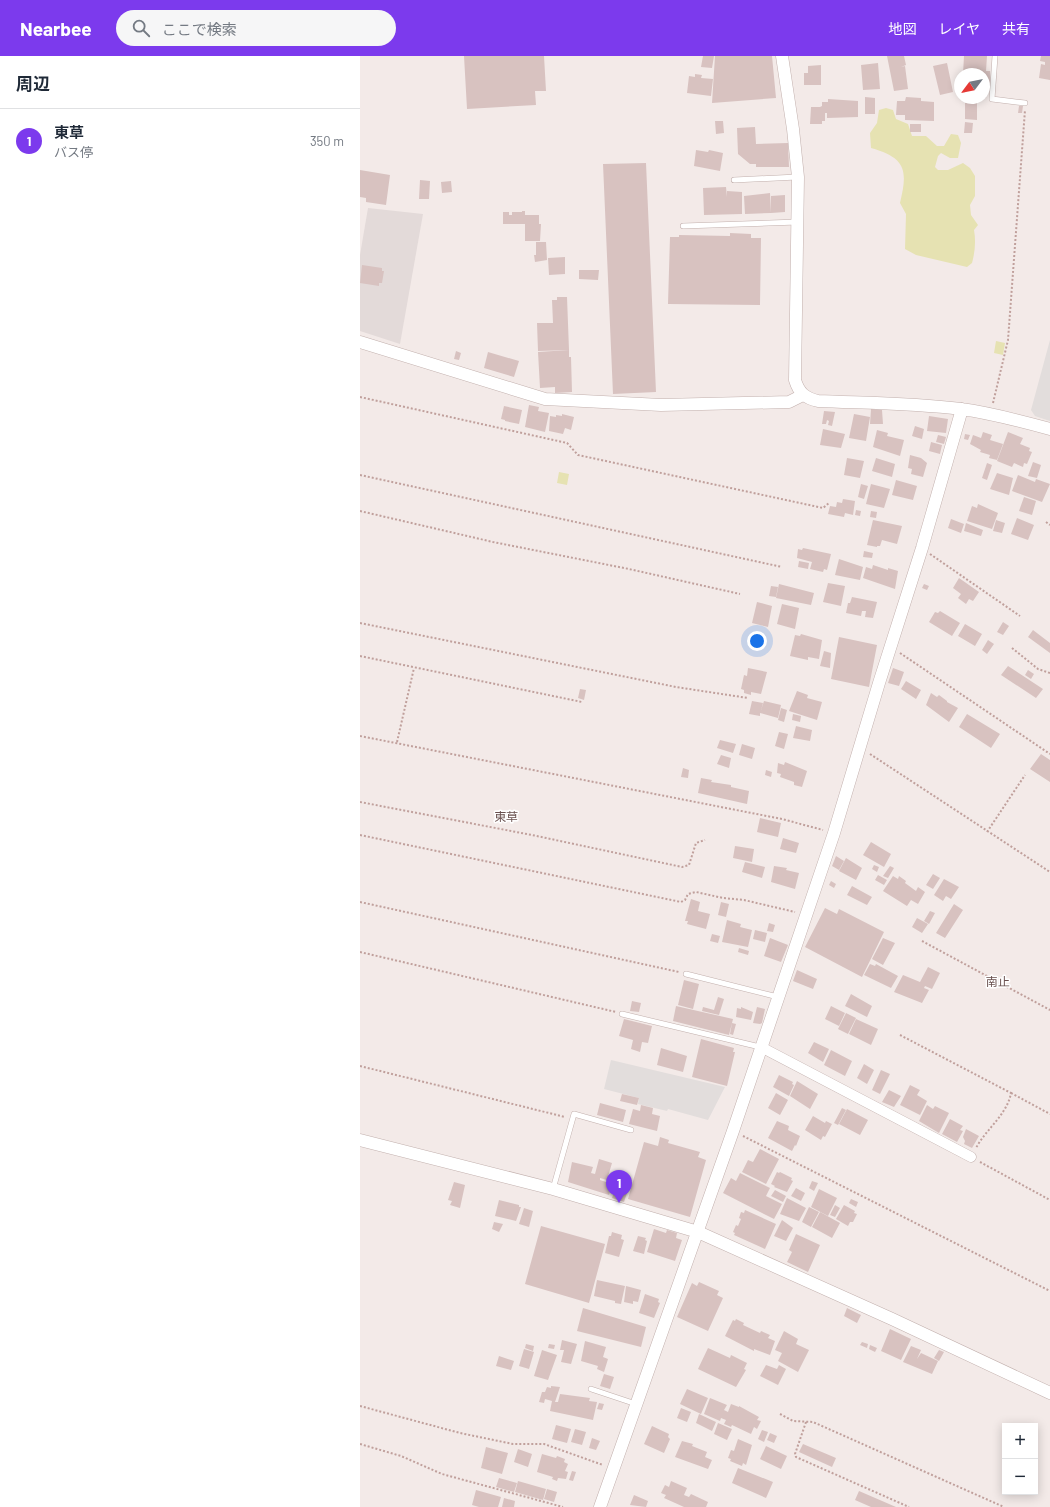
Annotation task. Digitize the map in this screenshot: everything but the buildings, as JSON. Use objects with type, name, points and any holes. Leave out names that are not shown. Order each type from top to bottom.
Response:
[{"type":"street","points":[[782,56],[793,128],[798,177],[795,380],[798,389],[803,395],[818,402],[886,403],[962,409],[990,414],[1050,429]]},
{"type":"street","points":[[360,342],[545,399],[662,405],[789,402],[803,395]]},
{"type":"street","points":[[600,1507],[698,1232],[834,833],[890,647],[922,548],[962,409]]},
{"type":"street","points":[[761,1047],[971,1157]]},
{"type":"street","points":[[360,1140],[553,1189],[698,1232],[1050,1392]]},
{"type":"lane","points":[[995,56],[992,100],[1026,103]]},
{"type":"lane","points":[[734,180],[798,177]]},
{"type":"lane","points":[[683,226],[798,222]]},
{"type":"lane","points":[[686,974],[778,998]]},
{"type":"lane","points":[[622,1014],[761,1047]]},
{"type":"lane","points":[[553,1189],[574,1114],[630,1130]]},
{"type":"lane","points":[[591,1389],[636,1404]]},
{"type":"path","points":[[990,414],[1008,340],[1026,103]]},
{"type":"path","points":[[360,397],[567,443],[578,455],[823,508],[829,503]]},
{"type":"path","points":[[360,475],[782,567]]},
{"type":"path","points":[[360,511],[493,542],[629,569],[740,594]]},
{"type":"path","points":[[1046,522],[1050,525]]},
{"type":"path","points":[[922,548],[1020,616]]},
{"type":"path","points":[[360,623],[676,687],[748,698]]},
{"type":"path","points":[[890,647],[1050,754]]},
{"type":"path","points":[[1012,648],[1038,669],[1050,673]]},
{"type":"path","points":[[360,656],[582,702]]},
{"type":"path","points":[[397,743],[414,668]]},
{"type":"path","points":[[360,736],[775,818],[834,833]]},
{"type":"path","points":[[861,747],[1050,872]]},
{"type":"path","points":[[988,832],[1025,775]]},
{"type":"path","points":[[360,802],[532,835],[682,867],[689,865],[696,843],[705,840]]},
{"type":"path","points":[[360,835],[681,902],[685,900],[688,894],[696,892],[723,898],[744,900],[806,915]]},
{"type":"path","points":[[360,902],[686,974]]},
{"type":"path","points":[[922,941],[1050,1010]]},
{"type":"path","points":[[360,952],[622,1014]]},
{"type":"path","points":[[900,1035],[1050,1114]]},
{"type":"path","points":[[360,1066],[572,1118]]},
{"type":"path","points":[[1011,1093],[999,1119],[988,1130],[971,1157],[1050,1200]]},
{"type":"path","points":[[733,1131],[1050,1291]]},
{"type":"path","points":[[360,1406],[460,1433],[513,1444],[544,1444],[613,1469]]},
{"type":"path","points":[[780,1414],[793,1421],[813,1422],[1004,1507]]},
{"type":"path","points":[[806,1422],[795,1454],[796,1457],[909,1507]]},
{"type":"path","points":[[360,1444],[401,1456],[442,1474],[563,1507]]},
{"type":"shaded area","points":[[886,108],[893,110],[896,119],[908,124],[912,136],[926,136],[937,146],[944,146],[951,134],[958,135],[961,143],[958,158],[950,158],[941,153],[938,156],[935,167],[938,170],[948,170],[963,163],[970,168],[975,176],[975,196],[970,205],[971,215],[978,225],[974,230],[975,246],[972,263],[967,267],[916,255],[905,249],[906,214],[900,203],[904,182],[902,167],[898,161],[891,156],[871,148],[870,133],[877,123],[879,110]]},
{"type":"shaded area","points":[[368,208],[423,214],[400,344],[360,331],[360,255]]},
{"type":"shaded area","points":[[1050,340],[1050,421],[1035,416],[1031,410]]},
{"type":"shaded area","points":[[996,341],[1005,343],[1003,355],[994,353]]},
{"type":"shaded area","points":[[559,472],[569,474],[567,485],[557,483]]},
{"type":"shaded area","points":[[611,1060],[725,1087],[708,1120],[668,1109],[667,1111],[638,1104],[639,1098],[604,1089]]},
{"type":"place","name":"東草","points":[[619,1203]]},
{"type":"district","name":"東草","points":[[506,816]]},
{"type":"district","name":"南止","points":[[998,981]]}]
